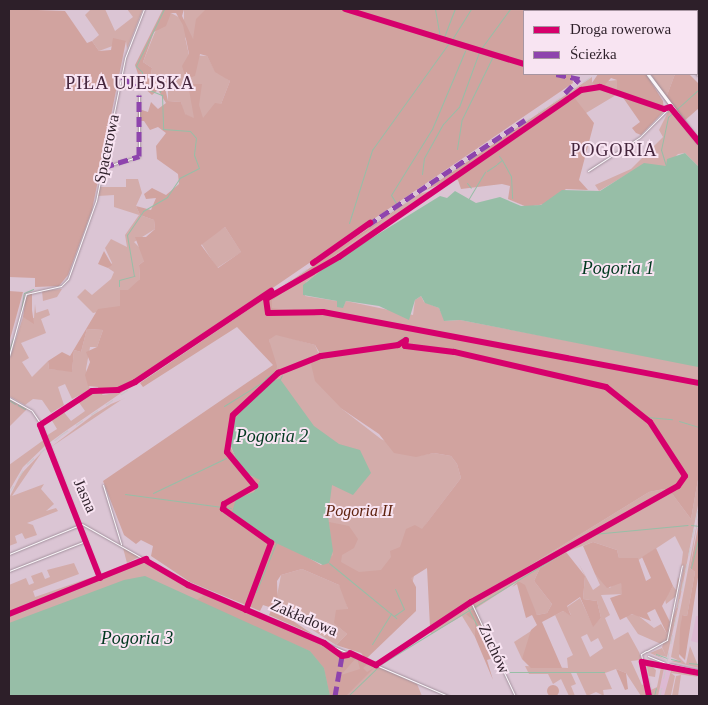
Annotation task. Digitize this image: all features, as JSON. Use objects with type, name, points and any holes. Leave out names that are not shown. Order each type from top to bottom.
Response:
[{"type":"street","name":"Spacerowa","points":[[9,356],[26,294],[62,286],[91,217],[104,167],[122,77],[144,9]]},
{"type":"street","points":[[649,75],[674,112],[699,142]]},
{"type":"street","points":[[122,77],[135,86]]},
{"type":"street","points":[[104,167],[139,156],[139,95]]},
{"type":"street","points":[[588,171],[640,137],[670,106]]},
{"type":"street","name":"Jasna","points":[[9,398],[38,419],[82,524],[86,541],[100,578]]},
{"type":"street","points":[[103,485],[121,545]]},
{"type":"street","points":[[9,554],[82,524]]},
{"type":"street","name":"Zakładowa","points":[[82,524],[190,585],[448,696]]},
{"type":"street","points":[[9,571],[86,541]]},
{"type":"street","points":[[650,696],[644,658],[641,652],[647,651],[668,639],[682,565]]},
{"type":"street","name":"Zuchów","points":[[472,603],[516,696]]},
{"type":"street","points":[[647,651],[648,656]]},
{"type":"street","points":[[644,658],[648,656],[665,663]]},
{"type":"street","points":[[670,664],[699,670]]},
{"type":"shaded area","points":[[9,9],[65,11],[87,43],[92,41],[99,51],[111,50],[113,38],[126,41],[92,210],[68,275],[59,286],[35,287],[35,278],[9,277]]},
{"type":"shaded area","points":[[163,9],[184,9],[182,16],[193,39],[196,19],[206,9],[536,9],[523,10],[523,75],[571,75],[573,83],[145,375],[101,395],[98,387],[88,386],[85,375],[90,362],[86,352],[97,347],[103,330],[87,329],[81,352],[74,350],[72,372],[49,369],[48,361],[62,352],[70,356],[98,309],[120,306],[120,290],[128,290],[140,279],[139,265],[144,261],[135,237],[146,237],[155,229],[154,220],[140,215],[136,206],[151,210],[156,198],[146,199],[144,194],[152,188],[166,195],[179,184],[178,174],[157,159],[156,146],[166,133],[158,127],[150,130],[144,121],[137,121],[139,109],[148,112],[151,102],[158,109],[166,103],[158,90],[152,95],[142,86],[135,65]],"holes":[[[171,13],[176,13],[183,25],[189,54],[182,66],[186,79],[195,76],[200,54],[207,56],[215,72],[230,81],[221,104],[215,103],[203,118],[199,105],[202,84],[188,84],[194,118],[185,114],[181,102],[168,101],[165,88],[150,82],[152,68],[143,62],[154,32],[166,26]],[[225,227],[241,252],[218,268],[201,245]]]},
{"type":"shaded area","points":[[559,9],[612,9],[612,10]]},
{"type":"shaded area","points":[[699,9],[699,66],[698,10],[694,10]]},
{"type":"shaded area","points":[[597,75],[647,75],[663,101],[664,111],[641,135],[632,128],[640,122],[617,89],[617,80],[611,78],[603,87],[592,83]]},
{"type":"shaded area","points":[[675,75],[690,75],[699,84],[699,108],[683,122],[666,98]]},
{"type":"shaded area","points":[[570,92],[594,123],[579,180],[588,190],[566,189],[545,204],[527,207],[508,199],[510,186],[502,184],[461,189],[458,180],[451,179],[424,191]]},
{"type":"shaded area","points":[[419,194],[272,301],[272,308],[316,310],[699,384],[699,474],[691,519],[673,495],[664,489],[649,492],[430,627],[427,568],[411,578],[416,587],[416,611],[366,659],[361,653],[336,645],[347,634],[334,623],[336,610],[348,609],[339,585],[302,569],[281,575],[277,581],[278,611],[314,635],[269,615],[272,608],[263,605],[260,611],[190,582],[151,556],[153,546],[141,540],[136,544],[124,535],[103,481],[273,365],[237,327],[143,387],[140,383]],"holes":[[[276,335],[315,345],[319,352],[311,364],[315,381],[342,409],[379,434],[394,453],[416,457],[434,453],[451,456],[457,464],[461,478],[422,529],[415,525],[406,529],[400,547],[390,551],[391,557],[381,570],[359,572],[341,562],[342,555],[354,548],[358,539],[349,526],[329,522],[333,555],[321,565],[236,516],[236,499],[257,489],[260,478],[251,477],[240,466],[231,448],[229,431],[252,396],[275,380],[277,366],[269,340]]]},
{"type":"shaded area","points":[[104,251],[112,265],[108,268],[98,264]]},
{"type":"shaded area","points":[[9,291],[23,292],[9,343]]},
{"type":"shaded area","points":[[32,292],[34,324],[23,317],[26,297]]},
{"type":"shaded area","points":[[699,522],[699,571],[685,660],[679,654],[680,629],[682,615],[687,616],[695,572],[690,568]]},
{"type":"shaded area","points":[[593,542],[617,550],[619,558],[638,558],[646,581],[651,578],[642,557],[656,548],[673,586],[662,606],[670,622],[667,634],[655,609],[647,613],[651,621],[632,614],[620,620],[610,598],[622,594],[621,583],[607,588],[595,574],[583,546]]},
{"type":"shaded area","points":[[566,552],[585,576],[583,599],[597,601],[601,618],[593,627],[580,597],[567,606],[571,616],[563,611],[542,622],[562,668],[531,668],[522,659],[531,630],[537,625],[532,615],[526,618],[517,584],[512,587],[518,581],[525,585],[537,615],[547,613],[552,604],[534,581],[540,568]]},
{"type":"shaded area","points":[[207,593],[356,658],[341,675],[360,669],[357,658],[369,663],[363,668],[367,672],[375,667],[346,696],[330,696],[324,668],[310,651],[195,601]]},
{"type":"shaded area","points":[[474,609],[497,657],[487,660],[493,680],[475,637],[475,622],[466,614]]},
{"type":"shaded area","points":[[696,616],[699,616],[699,643],[691,641]]},
{"type":"shaded area","points":[[664,666],[670,667],[671,696],[657,696]]},
{"type":"shaded area","points":[[616,669],[626,673],[628,689],[625,690]]},
{"type":"shaded area","points":[[551,685],[555,685],[559,691],[555,697],[551,697],[547,693],[547,689]]},
{"type":"green space","points":[[91,9],[105,9],[115,31],[133,17],[127,9],[143,9],[127,49],[126,41],[99,51],[92,41],[99,35],[85,15]]},
{"type":"green space","points":[[184,9],[206,9],[191,44],[185,37],[189,55],[207,56],[214,69],[230,81],[221,104],[201,122],[189,83],[195,119],[184,114],[181,102],[168,101],[168,91],[150,82],[152,68],[143,62],[155,32],[171,13],[184,20]]},
{"type":"green space","points":[[652,75],[675,75],[666,98]]},
{"type":"green space","points":[[592,77],[592,83],[617,80],[621,96],[616,95],[586,113],[586,146],[576,184],[575,96],[570,92]]},
{"type":"green space","points":[[669,110],[699,144],[699,167],[685,153],[678,154],[666,166],[641,166],[599,191],[595,185],[631,169],[663,137],[659,130]]},
{"type":"green space","points":[[126,179],[138,179],[142,193],[136,206],[140,215],[154,220],[155,229],[134,242],[144,252],[144,261],[139,265],[140,279],[120,307],[93,313],[77,297],[85,289],[92,295],[111,279],[114,272],[108,268],[112,263],[105,248],[111,239],[127,247],[125,235],[139,215],[114,207],[114,195],[98,196],[100,187],[126,187]]},
{"type":"green space","points":[[437,189],[306,282],[305,296],[337,301],[343,307],[346,301],[413,315],[415,300],[421,296],[424,302],[439,308],[445,321],[460,320],[699,366],[699,382],[316,310],[272,308],[272,301],[419,194]]},
{"type":"green space","points":[[225,227],[241,252],[217,268],[201,243]]},
{"type":"green space","points":[[62,289],[57,297],[43,301],[42,291]]},
{"type":"green space","points":[[35,304],[36,313],[48,309],[50,315],[41,319],[46,333],[21,343],[29,358],[22,362],[32,377],[48,361],[49,369],[72,371],[74,350],[81,352],[87,329],[103,330],[97,347],[90,347],[86,369],[90,390],[72,399],[65,384],[58,387],[64,405],[51,413],[42,400],[33,399],[25,405],[9,396],[9,361],[23,317],[34,318]]},
{"type":"green space","name":"Pogoria II","points":[[276,334],[315,345],[342,409],[381,439],[417,456],[434,453],[451,456],[457,464],[461,478],[426,524],[407,606],[230,515],[238,412],[276,380],[269,340]]},
{"type":"green space","points":[[143,378],[49,443],[46,436],[57,429],[51,419],[63,411],[71,421],[85,411],[78,401],[90,393],[99,389],[102,395],[117,393]]},
{"type":"green space","points":[[128,397],[51,447],[93,415],[111,404]]},
{"type":"green space","points":[[9,399],[27,409],[9,427]]},
{"type":"green space","points":[[45,439],[47,444],[23,467],[9,491],[9,465]]},
{"type":"green space","points":[[42,452],[12,496],[44,484],[41,489],[54,504],[46,511],[56,508],[58,511],[27,523],[33,525],[37,535],[25,539],[22,533],[15,536],[17,543],[9,546],[9,498],[21,474]]},
{"type":"green space","points":[[699,474],[699,500],[667,657],[655,654],[666,660],[650,653],[662,648],[666,656],[662,647],[677,606],[684,565],[681,568],[683,552],[675,536],[637,561],[619,558],[617,550],[593,542],[566,552],[540,568],[534,581],[552,604],[547,613],[537,615],[518,581],[467,614],[475,622],[475,637],[462,616],[431,634],[430,627],[649,492],[664,489],[673,495],[691,519]]},
{"type":"green space","points":[[699,513],[690,568],[695,572],[687,616],[682,615],[679,657],[686,664],[690,646],[699,668],[671,661],[680,661],[671,657]]},
{"type":"green space","points":[[123,548],[126,549],[139,557],[127,563]]},
{"type":"green space","name":"Pogoria 3","points":[[144,559],[188,584],[417,684],[422,696],[9,696],[9,585],[26,578],[29,585],[34,583],[31,576],[42,572],[45,579],[50,577],[47,570],[74,563],[79,574],[33,591],[35,597]]},
{"type":"green space","points":[[579,564],[593,590],[600,585],[595,574],[610,588],[614,582],[621,582],[623,594],[601,595],[610,615],[605,618],[614,640],[628,632],[639,652],[645,671],[640,660],[631,661],[642,685],[647,683],[648,696],[641,696],[626,673],[616,669],[605,673],[612,689],[603,690],[604,696],[596,692],[587,696],[576,672],[571,673],[576,684],[571,686],[575,696],[569,696],[561,679],[553,684],[548,674],[529,674],[525,666],[568,668],[567,658],[573,655],[555,615],[563,611],[571,615],[567,607],[580,598],[593,626],[601,618],[597,601],[583,599],[585,576]],"holes":[[[587,634],[591,642],[598,638],[603,648],[590,657],[581,637]]]},
{"type":"green space","points":[[302,569],[339,585],[343,591],[348,609],[339,627],[347,634],[336,645],[275,606],[281,575]]},
{"type":"green space","points":[[678,577],[675,608],[675,597],[666,604],[665,599],[673,586],[676,590]]},
{"type":"green space","points":[[636,614],[654,628],[661,624],[667,634],[670,622],[667,637],[661,644],[638,634],[625,615]]},
{"type":"green space","points":[[531,631],[530,646],[522,659],[514,642]]},
{"type":"green space","points":[[649,661],[664,668],[658,696],[652,696],[651,690],[657,687],[661,667],[648,663],[656,670],[655,677],[649,676],[646,662]]},
{"type":"green space","points":[[672,667],[699,677],[671,673],[675,676],[671,695],[664,696]]},
{"type":"green space","points":[[681,675],[678,696],[672,696],[676,676]]},
{"type":"water","name":"Pogoria 1","points":[[685,153],[699,167],[698,367],[460,320],[444,321],[439,308],[425,303],[421,296],[415,300],[409,320],[379,306],[346,301],[343,308],[337,307],[337,301],[303,295],[303,285],[328,265],[440,196],[447,198],[455,191],[476,203],[500,197],[521,206],[541,205],[562,190],[600,191],[644,163],[666,166],[667,159]]},
{"type":"water","name":"Pogoria 2","points":[[280,379],[314,426],[339,444],[360,450],[371,473],[353,495],[332,485],[328,516],[333,551],[329,563],[323,565],[276,543],[232,512],[236,499],[254,492],[260,480],[241,471],[230,444],[232,422],[267,381]]},
{"type":"water","name":"Pogoria 3","points":[[145,576],[310,651],[324,668],[330,696],[9,696],[9,623],[124,580]]},
{"type":"waterway","points":[[164,9],[136,66],[142,72],[142,87],[162,95],[163,129],[190,131],[196,138],[194,155],[199,168],[179,178]]},
{"type":"waterway","points":[[435,9],[440,36]]},
{"type":"waterway","points":[[444,37],[455,9]]},
{"type":"waterway","points":[[451,41],[471,9]]},
{"type":"waterway","points":[[480,50],[510,9]]},
{"type":"waterway","points":[[349,223],[372,150],[449,43]]},
{"type":"waterway","points":[[396,203],[391,195],[432,129],[465,51]]},
{"type":"waterway","points":[[422,174],[424,158],[443,124],[459,107],[479,52]]},
{"type":"waterway","points":[[457,149],[462,119],[492,58]]},
{"type":"waterway","points":[[160,92],[165,76]]},
{"type":"waterway","name":"POGORIA","points":[[666,166],[661,150],[668,117],[699,89]]},
{"type":"waterway","points":[[497,164],[502,160],[499,156]]},
{"type":"waterway","points":[[502,160],[511,176],[512,198]]},
{"type":"waterway","points":[[487,171],[496,165]]},
{"type":"waterway","points":[[468,200],[485,172]]},
{"type":"waterway","points":[[119,286],[119,280],[134,276],[127,235],[143,211],[167,197],[179,179]]},
{"type":"waterway","points":[[467,183],[471,188]]},
{"type":"waterway","points":[[21,311],[24,293],[33,289]]},
{"type":"waterway","points":[[333,353],[393,344],[406,336]]},
{"type":"waterway","points":[[9,351],[13,339]]},
{"type":"waterway","points":[[282,373],[319,354],[332,353]]},
{"type":"waterway","points":[[265,379],[279,369]]},
{"type":"waterway","points":[[280,379],[282,375]]},
{"type":"waterway","points":[[224,406],[266,380]]},
{"type":"waterway","points":[[9,400],[15,404]]},
{"type":"waterway","points":[[18,405],[25,409]]},
{"type":"waterway","points":[[647,417],[672,419]]},
{"type":"waterway","points":[[679,421],[699,427]]},
{"type":"waterway","points":[[229,455],[233,453]]},
{"type":"waterway","points":[[153,493],[226,458]]},
{"type":"waterway","points":[[125,494],[222,507]]},
{"type":"waterway","points":[[223,507],[231,508]]},
{"type":"waterway","points":[[381,664],[593,534],[688,525]]},
{"type":"waterway","points":[[691,525],[699,526]]},
{"type":"waterway","points":[[691,568],[699,535]]},
{"type":"waterway","points":[[256,592],[276,543]]},
{"type":"waterway","points":[[329,563],[396,618]]},
{"type":"waterway","points":[[394,616],[404,609],[395,589]]},
{"type":"waterway","points":[[468,608],[492,655],[501,655],[509,672],[604,672]]},
{"type":"waterway","points":[[372,644],[391,614]]},
{"type":"waterway","points":[[656,654],[667,658]]},
{"type":"waterway","points":[[671,659],[680,661]]},
{"type":"waterway","points":[[689,663],[698,664]]},
{"type":"waterway","points":[[348,696],[377,668]]},
{"type":"waterway","points":[[654,696],[656,688]]},
{"type":"railway","points":[[9,493],[27,464],[61,435],[594,75]]},
{"type":"railway","points":[[660,696],[699,504]]},
{"type":"marked path","points":[[561,75],[579,79]]},
{"type":"marked path","points":[[122,77],[135,86]]},
{"type":"marked path","points":[[565,93],[579,79]]},
{"type":"marked path","points":[[104,167],[139,156],[139,95]]},
{"type":"marked path","points":[[368,225],[525,120]]},
{"type":"marked path","points":[[335,696],[342,656]]},
{"type":"cycle path","points":[[345,9],[523,64]]},
{"type":"cycle path","points":[[699,142],[670,107],[664,109],[600,87],[581,90],[339,257],[266,299],[268,313],[323,312],[699,383]]},
{"type":"cycle path","points":[[313,263],[370,223]]},
{"type":"cycle path","points":[[100,578],[40,425],[92,391],[118,390],[135,382],[271,291]]},
{"type":"cycle path","points":[[246,610],[271,543],[223,509],[224,504],[255,486],[227,452],[233,415],[278,373],[321,356],[398,345],[406,340]]},
{"type":"cycle path","points":[[350,653],[376,665],[471,602],[678,486],[685,476],[650,422],[606,387],[454,352],[405,346],[406,340]]},
{"type":"cycle path","points":[[9,614],[146,559]]},
{"type":"cycle path","points":[[145,560],[188,585],[324,643],[342,656],[348,655]]},
{"type":"cycle path","points":[[649,696],[642,662],[699,673]]},
{"type":"district","name":"PIŁA UJEJSKA","points":[[130,83]]},
{"type":"district","name":"POGORIA","points":[[614,150]]}]
